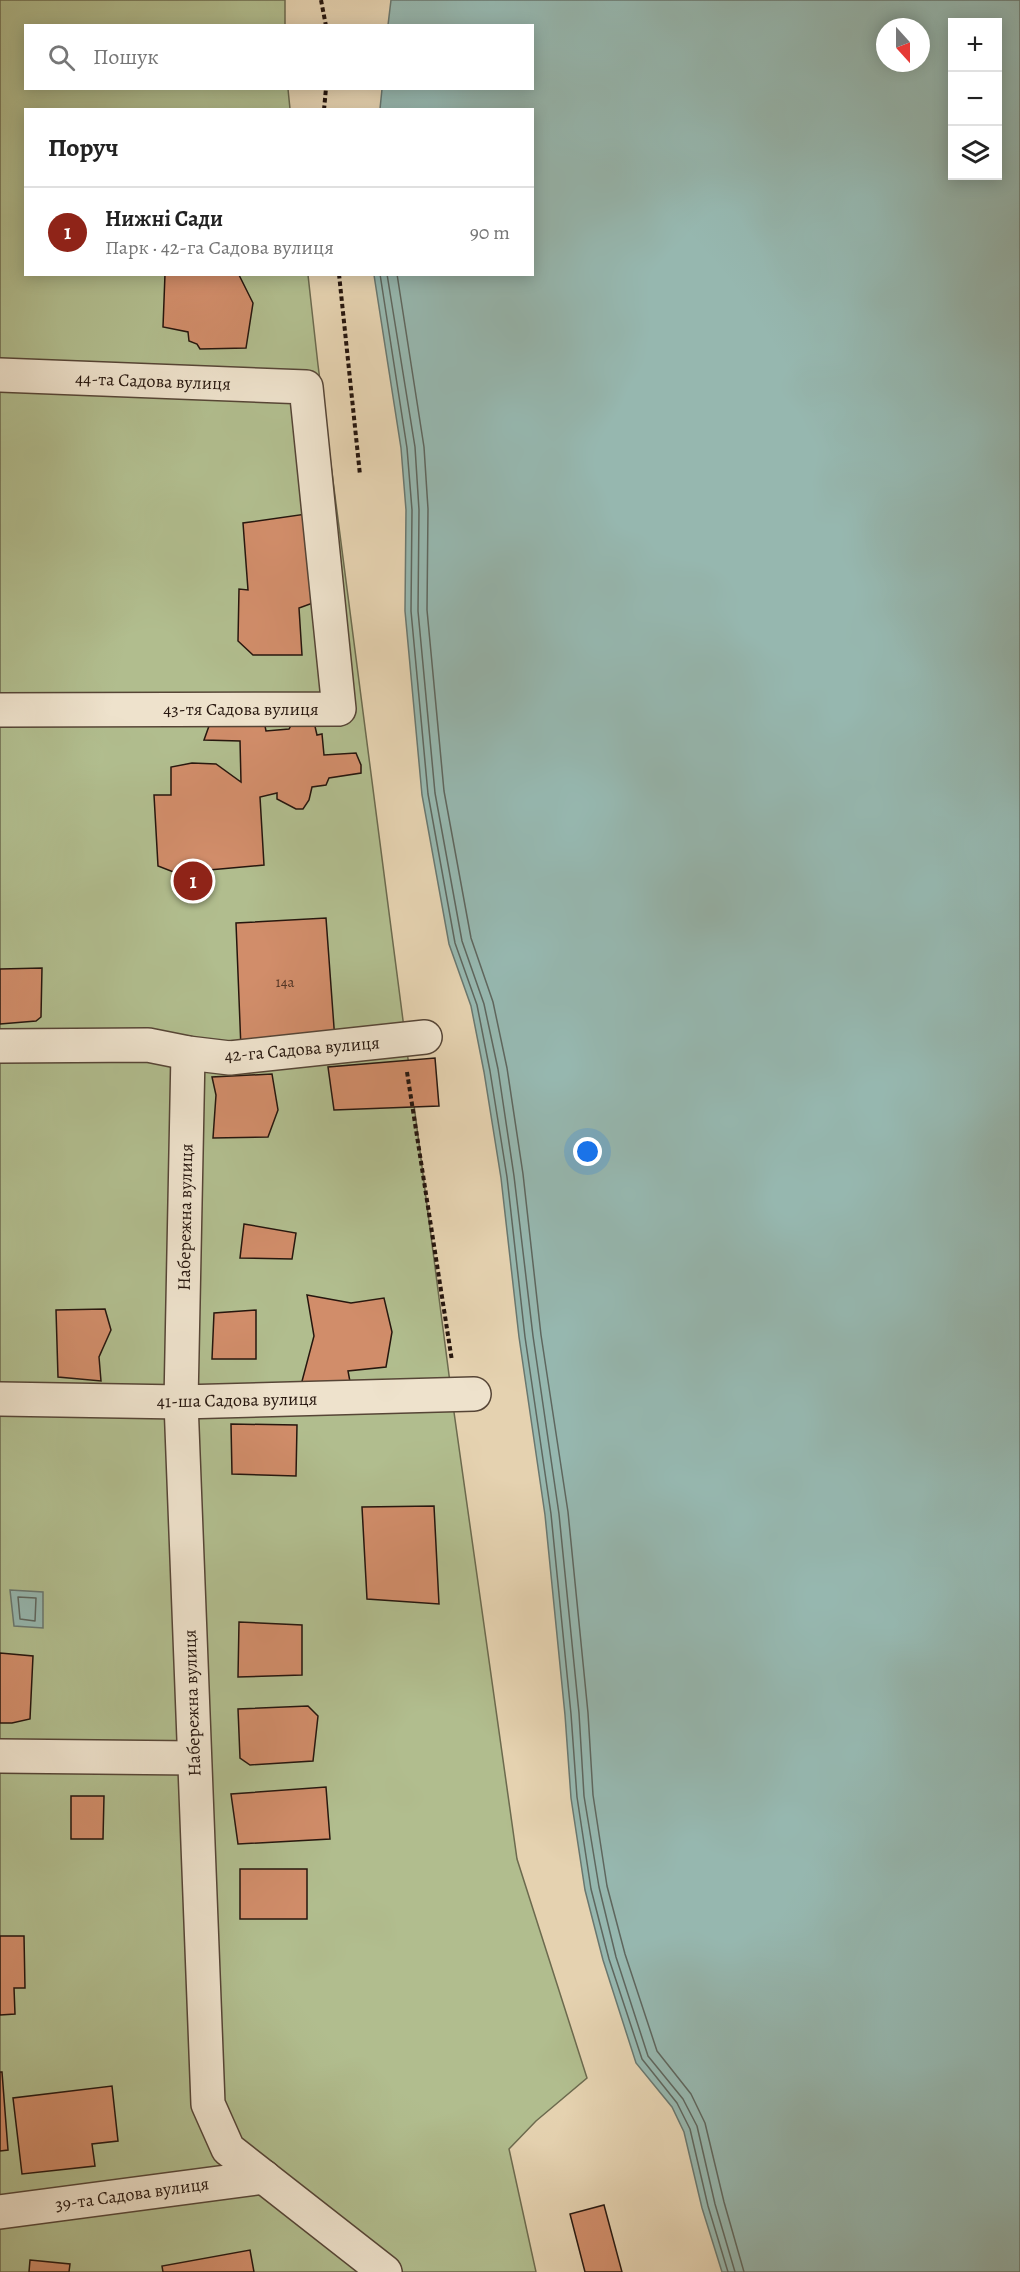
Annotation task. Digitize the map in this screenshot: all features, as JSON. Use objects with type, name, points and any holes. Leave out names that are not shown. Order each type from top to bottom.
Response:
[{"type":"street","name":"44-та Садова вулиця","points":[[0,375],[306,387]]},
{"type":"street","name":"43-тя Садова вулиця","points":[[0,710],[339,708],[306,387]]},
{"type":"street","name":"42-га Садова вулиця","points":[[0,1046],[148,1045],[230,1058],[414,1038]]},
{"type":"street","name":"Набережна вулиця","points":[[188,1053],[181,1402],[208,2104],[228,2149],[385,2272]]},
{"type":"street","name":"41-ша Садова вулиця","points":[[0,1399],[181,1402],[465,1394]]},
{"type":"street","points":[[0,1756],[194,1758]]},
{"type":"street","name":"39-та Садова вулиця","points":[[0,2212],[264,2177]]},
{"type":"path","points":[[321,0],[326,24]]},
{"type":"path","points":[[324,108],[326,90]]},
{"type":"path","points":[[339,276],[360,475]]},
{"type":"path","points":[[414,1038],[465,1394]]},
{"type":"green space","points":[[0,0],[285,0],[285,24],[24,24],[24,90],[288,90],[290,108],[24,108],[24,276],[308,276],[452,1398],[517,1859],[587,2078],[536,2121],[509,2149],[536,2272],[0,2272]]},
{"type":"water","points":[[391,0],[1020,0],[1020,2272],[722,2272],[702,2208],[684,2132],[672,2107],[636,2063],[603,1960],[585,1890],[571,1798],[545,1515],[519,1337],[501,1178],[471,1006],[449,944],[422,795],[405,611],[406,510],[401,448],[374,276],[534,276],[534,108],[380,108],[382,90],[534,90],[534,24],[388,24]]},
{"type":"water","points":[[10,1590],[43,1592],[43,1628],[14,1626]]},
{"type":"building","points":[[165,276],[240,276],[253,303],[246,348],[200,349],[197,344],[189,341],[188,332],[163,327]]},
{"type":"building","points":[[313,513],[321,600],[299,608],[302,655],[253,655],[238,641],[239,589],[248,590],[243,523]]},
{"type":"building","points":[[263,716],[266,731],[289,729],[293,722],[314,722],[317,735],[322,734],[324,755],[356,753],[361,765],[361,773],[329,778],[326,785],[312,787],[309,800],[303,809],[296,809],[277,799],[277,793],[260,797],[264,865],[176,873],[158,866],[154,795],[171,795],[171,767],[192,763],[216,764],[241,782],[240,741],[204,740],[209,726]]},
{"type":"building","points":[[326,918],[335,1041],[241,1049],[236,923]]},
{"type":"building","points":[[42,968],[41,1017],[36,1021],[0,1024],[0,969]]},
{"type":"building","points":[[435,1058],[439,1106],[334,1110],[328,1067]]},
{"type":"building","points":[[272,1074],[278,1110],[268,1137],[213,1138],[216,1095],[212,1077]]},
{"type":"building","points":[[244,1224],[296,1233],[292,1259],[240,1258]]},
{"type":"building","points":[[307,1295],[351,1303],[384,1298],[392,1332],[386,1367],[348,1371],[351,1387],[301,1385],[314,1336]]},
{"type":"building","points":[[105,1309],[111,1330],[99,1357],[101,1381],[58,1377],[56,1310]]},
{"type":"building","points":[[256,1310],[256,1359],[212,1359],[214,1313]]},
{"type":"building","points":[[231,1424],[297,1425],[296,1476],[232,1474]]},
{"type":"building","points":[[434,1506],[439,1604],[367,1599],[362,1507]]},
{"type":"building","points":[[239,1622],[302,1625],[302,1675],[238,1677]]},
{"type":"building","points":[[0,1653],[33,1656],[30,1719],[0,1723]]},
{"type":"building","points":[[308,1706],[318,1716],[313,1761],[250,1765],[240,1758],[238,1709]]},
{"type":"building","points":[[326,1787],[330,1839],[238,1844],[231,1794]]},
{"type":"building","points":[[71,1796],[104,1796],[103,1839],[71,1839]]},
{"type":"building","points":[[240,1869],[307,1869],[307,1919],[240,1919]]},
{"type":"building","points":[[0,1936],[24,1936],[25,1988],[14,1988],[15,2014],[0,2015]]},
{"type":"building","points":[[0,2072],[2,2072],[8,2150],[0,2151]]},
{"type":"building","points":[[112,2086],[118,2141],[92,2144],[95,2166],[22,2174],[13,2098]]},
{"type":"building","points":[[604,2205],[622,2272],[585,2272],[570,2214]]},
{"type":"building","points":[[250,2250],[254,2272],[163,2272],[162,2266]]},
{"type":"building","points":[[30,2260],[70,2264],[69,2272],[29,2272]]},
{"type":"place","name":"Нижні Сади","points":[[193,881]]}]
